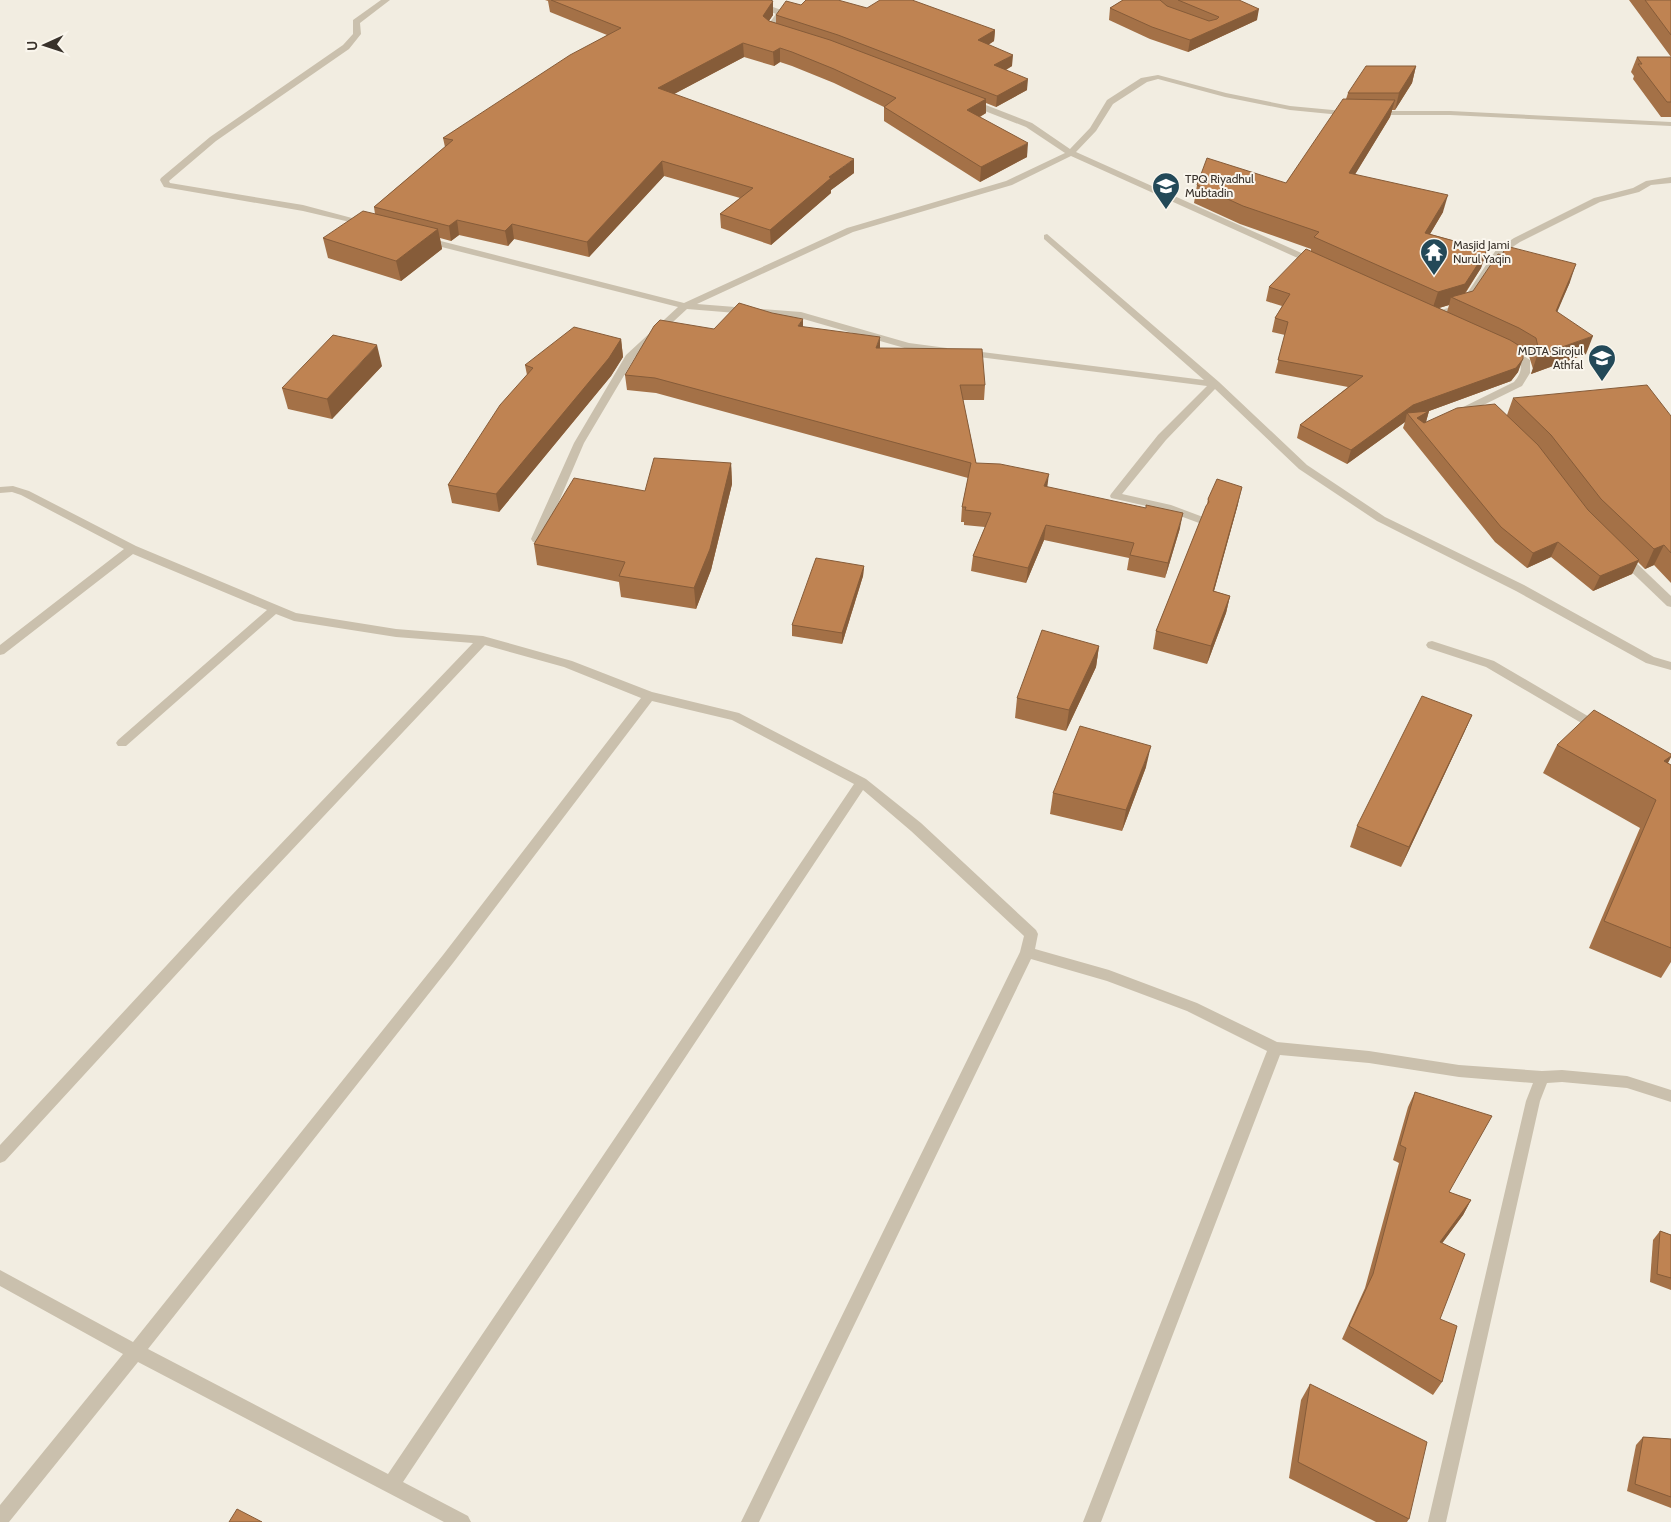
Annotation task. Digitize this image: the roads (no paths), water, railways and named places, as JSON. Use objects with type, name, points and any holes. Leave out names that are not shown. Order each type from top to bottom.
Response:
[{"type":"street","points":[[377,228],[303,208],[178,188],[167,185],[164,180],[213,140],[346,47],[357,34],[356,22],[386,0]]},
{"type":"street","points":[[748,0],[782,13],[769,29],[782,34]]},
{"type":"street","points":[[537,539],[579,443],[631,355],[685,306],[850,230],[1009,183],[1071,153],[1093,129],[1110,102],[1144,80],[1153,77],[1225,95],[1290,108],[1352,114],[1450,113],[1671,124]]},
{"type":"street","points":[[964,100],[1029,125],[1071,153],[1323,266]]},
{"type":"street","points":[[1448,323],[1426,313],[1463,306],[1499,252],[1517,240],[1597,200],[1636,190],[1650,184],[1671,180]]},
{"type":"street","points":[[1047,237],[1216,384],[1303,467],[1381,519],[1520,588],[1650,660],[1671,666]]},
{"type":"street","points":[[415,238],[685,306],[801,315],[908,346],[1216,384]]},
{"type":"street","points":[[1446,420],[1485,405],[1518,384],[1525,376],[1528,369],[1525,360],[1500,346]]},
{"type":"street","points":[[1199,519],[1167,507],[1115,496],[1137,464],[1170,426],[1216,384]]},
{"type":"street","points":[[0,490],[25,493],[132,549],[294,617],[396,633],[483,640],[568,664],[649,696],[734,716],[862,782],[916,826],[994,902],[1031,934],[1027,952],[750,1522]]},
{"type":"street","points":[[0,651],[132,549]]},
{"type":"street","points":[[1615,549],[1671,603]]},
{"type":"street","points":[[122,743],[275,609]]},
{"type":"street","points":[[0,1156],[235,901],[483,640]]},
{"type":"street","points":[[1432,645],[1490,664],[1610,735]]},
{"type":"street","points":[[0,1519],[136,1352],[442,966],[649,696]]},
{"type":"street","points":[[392,1485],[862,782]]},
{"type":"street","points":[[1027,952],[1110,976],[1192,1007],[1275,1048],[1369,1057],[1459,1071],[1542,1077],[1562,1076],[1627,1082],[1671,1096]]},
{"type":"street","points":[[1092,1522],[1275,1048]]},
{"type":"street","points":[[1437,1522],[1533,1101],[1542,1077]]},
{"type":"street","points":[[0,1278],[136,1352],[462,1522]]},
{"type":"place","name":"TPQ Riyadhul Mubtadin","points":[[1166,210]]},
{"type":"place","name":"Masjid Jami Nurul Yaqin","points":[[1434,276]]},
{"type":"place","name":"MDTA Sirojul Athfal","points":[[1602,382]]}]
